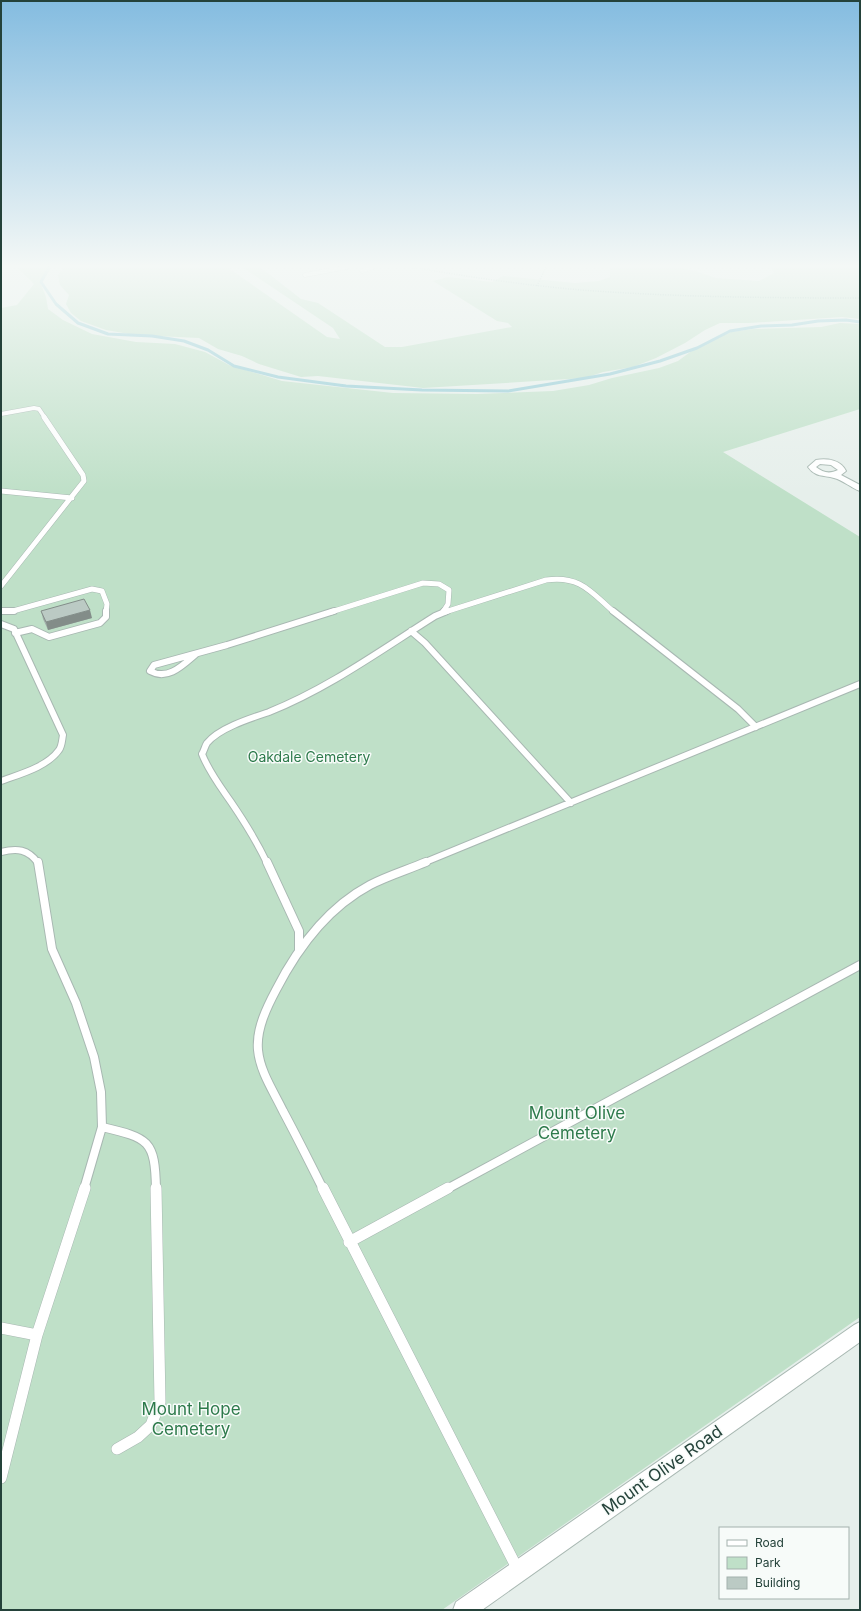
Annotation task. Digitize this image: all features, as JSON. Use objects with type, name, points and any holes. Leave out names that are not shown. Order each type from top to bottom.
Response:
[{"type":"street","points":[[835,475],[860,488]]},
{"type":"street","name":"Mount Olive Road","points":[[464,1610],[860,1331]]},
{"type":"lane","points":[[1,414],[34,408],[39,409],[83,475],[84,481],[1,586]]},
{"type":"lane","points":[[1,491],[72,498]]},
{"type":"lane","points":[[298,952],[299,931],[260,848],[232,803],[208,769],[202,754],[207,743],[218,734],[237,724],[292,703],[319,689],[442,613],[546,580],[559,578],[574,580],[738,709],[756,727]]},
{"type":"lane","points":[[196,654],[167,675],[160,676],[150,671],[154,666],[164,662],[196,654],[406,588],[430,582],[437,582],[445,585],[449,590],[448,604],[442,613]]},
{"type":"lane","points":[[1,611],[13,611],[92,589],[102,591],[107,604],[106,617],[100,623],[49,637],[42,636],[37,630],[31,629],[15,632]]},
{"type":"lane","points":[[1,624],[14,629],[63,735],[59,750],[34,768],[1,781]]},
{"type":"lane","points":[[411,631],[425,643],[571,803]]},
{"type":"lane","points":[[519,1571],[349,1242],[265,1075],[260,1060],[258,1047],[262,1026],[273,998],[298,952],[326,917],[340,904],[370,885],[860,684]]},
{"type":"lane","points":[[1,852],[12,849],[24,850],[33,856],[39,864],[52,949],[76,1003],[94,1057],[101,1092],[102,1127],[93,1162],[37,1335],[1,1478]]},
{"type":"lane","points":[[349,1242],[860,965]]},
{"type":"lane","points":[[102,1127],[125,1132],[140,1140],[150,1148],[155,1163],[160,1402],[151,1425],[138,1437],[117,1449]]},
{"type":"lane","points":[[1,1328],[37,1335]]},
{"type":"green space","points":[[1,342],[140,342],[175,344],[205,352],[229,365],[282,381],[393,393],[477,394],[553,391],[589,385],[612,378],[659,368],[678,361],[697,347],[708,342],[860,342],[860,409],[723,452],[860,537],[860,1317],[442,1610],[1,1610]]},
{"type":"green space","points":[[206,342],[378,342],[385,347],[402,347],[429,342],[686,342],[656,358],[633,367],[603,372],[585,378],[423,388],[318,376],[301,377],[218,349]]},
{"type":"building","points":[[84,599],[90,610],[46,622],[41,611]]},
{"type":"waterway","points":[[187,342],[208,350],[234,366],[278,377],[346,386],[422,390],[508,391],[610,374],[660,361],[697,348],[708,342]]},
{"type":"park label","name":"Oakdale Cemetery","points":[[309,756]]},
{"type":"park label","name":"Mount Olive Cemetery","points":[[577,1123]]},
{"type":"park label","name":"Mount Hope Cemetery","points":[[191,1419]]}]
